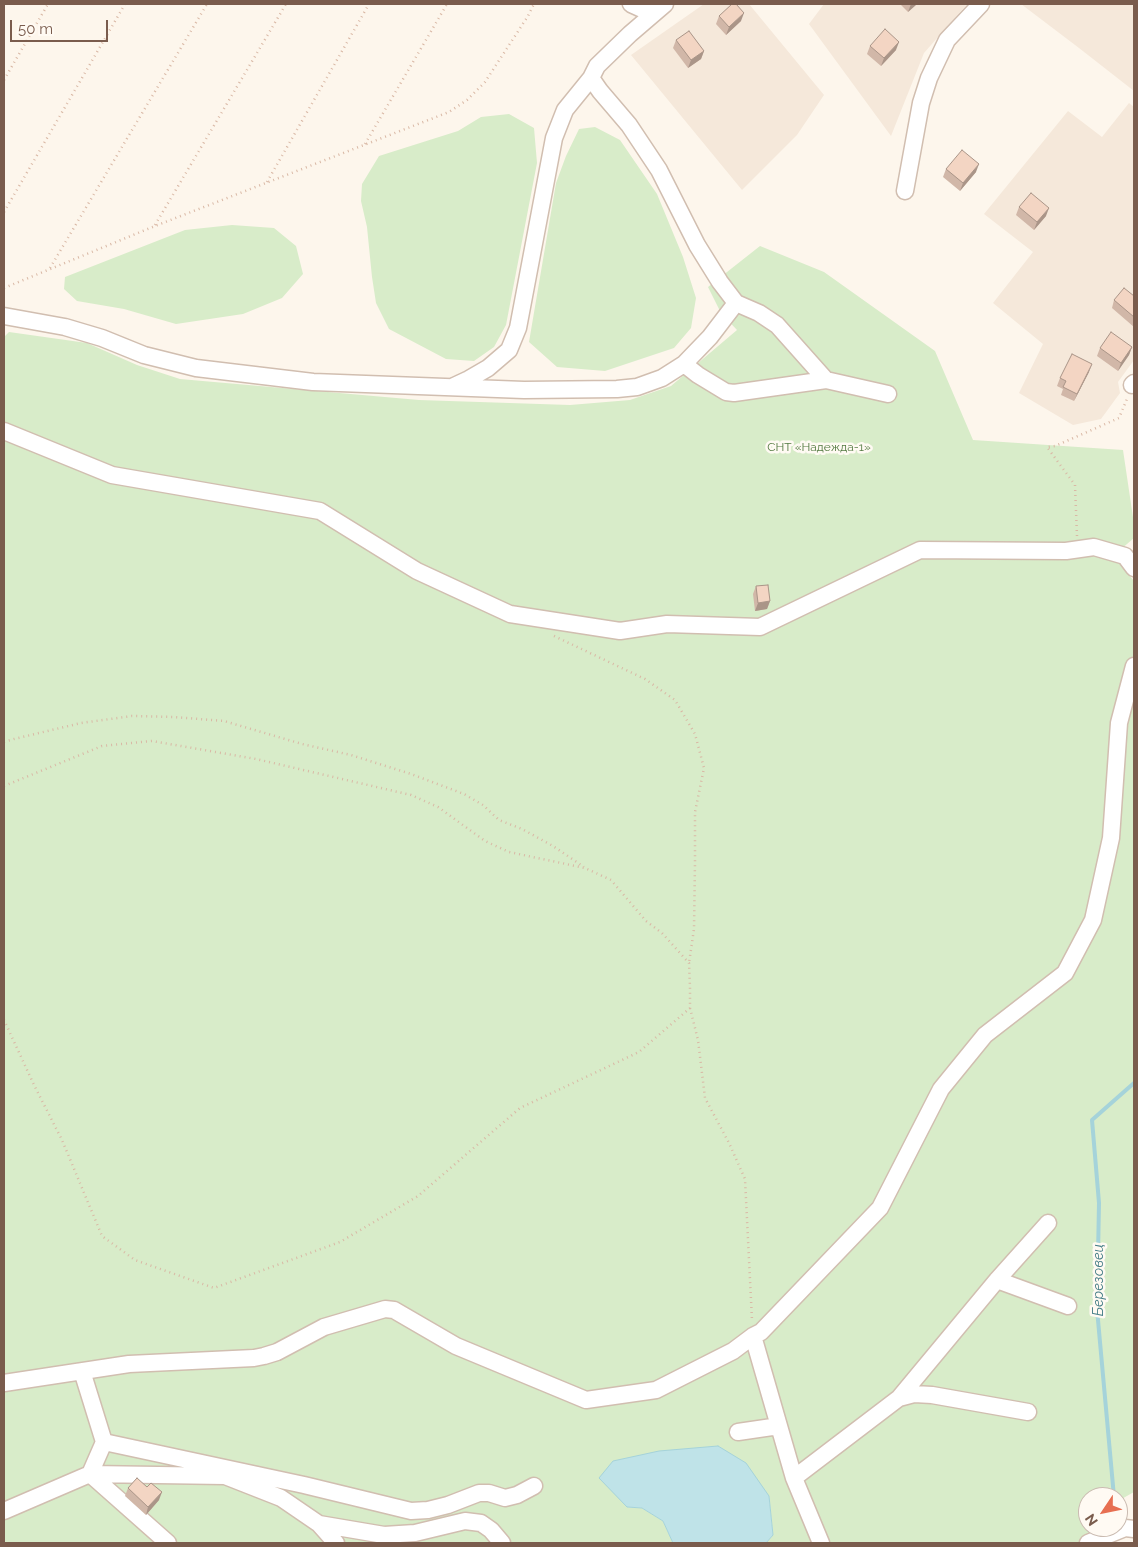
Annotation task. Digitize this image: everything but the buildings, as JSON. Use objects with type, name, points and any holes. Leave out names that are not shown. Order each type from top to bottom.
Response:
[{"type":"street","points":[[631,4],[659,9]]},
{"type":"street","points":[[905,191],[920,103],[929,78],[947,40],[981,4]]},
{"type":"street","points":[[452,387],[488,368],[509,350],[518,328],[554,138],[565,110],[592,78],[597,66],[659,9]]},
{"type":"street","points":[[592,78],[600,91],[629,125],[660,170],[697,245],[736,304],[758,313],[777,326],[826,380]]},
{"type":"street","points":[[4,316],[65,327],[102,338],[144,355],[196,368],[313,382],[524,390],[637,387],[662,378],[684,364],[710,337],[736,304]]},
{"type":"street","points":[[684,364],[698,376],[726,392],[734,393],[826,380],[888,394]]},
{"type":"street","points":[[4,431],[112,475],[320,511],[417,571],[510,614],[620,631],[667,624],[760,627],[920,550],[1066,551],[1094,547],[1125,556],[1134,568]]},
{"type":"street","points":[[4,1383],[129,1364],[254,1358],[264,1356],[324,1327],[386,1309],[394,1310],[456,1346],[586,1400],[656,1390],[733,1351],[752,1336],[761,1332],[880,1208],[941,1089],[985,1035],[1066,973],[1093,920],[1111,838],[1119,722],[1134,666]]},
{"type":"street","points":[[794,1478],[899,1398],[1048,1222]]},
{"type":"street","points":[[997,1280],[1068,1306]]},
{"type":"street","points":[[752,1336],[794,1478],[821,1543]]},
{"type":"street","points":[[82,1370],[104,1442],[90,1474]]},
{"type":"street","points":[[899,1398],[914,1394],[932,1395],[1028,1412]]},
{"type":"street","points":[[738,1432],[779,1426]]},
{"type":"street","points":[[104,1442],[411,1511],[441,1507],[479,1493],[489,1492],[505,1498],[517,1495],[534,1486]]},
{"type":"street","points":[[90,1474],[168,1543]]},
{"type":"street","points":[[4,1511],[90,1474],[225,1476],[281,1498],[319,1524],[336,1543]]},
{"type":"street","points":[[319,1524],[384,1534],[414,1533],[465,1521],[481,1523],[491,1530],[502,1543]]},
{"type":"street","points":[[1088,1543],[1125,1528],[1134,1529]]},
{"type":"path","points":[[4,80],[48,4]]},
{"type":"path","points":[[4,212],[125,4]]},
{"type":"path","points":[[50,269],[207,4]]},
{"type":"path","points":[[155,226],[286,4]]},
{"type":"path","points":[[266,184],[369,4]]},
{"type":"path","points":[[364,146],[447,4]]},
{"type":"path","points":[[4,288],[155,226],[449,112],[467,100],[485,82],[534,4]]},
{"type":"path","points":[[1078,550],[1075,485],[1047,447],[1055,446],[1119,418],[1133,384]]},
{"type":"path","points":[[554,636],[645,679],[675,700],[695,734],[704,768],[694,812],[694,929],[689,963],[690,1008],[698,1040],[705,1098],[745,1178],[752,1336]]},
{"type":"path","points":[[4,742],[81,723],[132,716],[174,717],[224,721],[302,744],[351,755],[411,774],[464,794],[482,805],[499,820],[522,829],[553,846],[585,868],[611,880],[646,920],[662,933],[689,963]]},
{"type":"path","points":[[4,786],[102,746],[152,741],[256,759],[411,795],[438,807],[485,841],[509,852],[585,868]]},
{"type":"path","points":[[4,1020],[62,1140],[102,1236],[135,1260],[214,1288],[340,1242],[418,1196],[520,1108],[639,1052],[690,1008]]},
{"type":"shaded area","points":[[704,4],[749,4],[824,95],[797,135],[742,190],[631,55]]},
{"type":"shaded area","points":[[824,4],[967,4],[924,53],[891,136],[809,24]]},
{"type":"shaded area","points":[[1021,4],[1134,4],[1134,91],[1079,48]]},
{"type":"shaded area","points":[[1129,103],[1134,107],[1134,360],[1118,382],[1120,393],[1101,419],[1073,425],[1019,393],[1043,344],[993,303],[1033,252],[984,214],[1068,111],[1102,137]]},
{"type":"green space","points":[[509,114],[534,128],[537,163],[506,325],[494,347],[474,361],[446,359],[389,329],[376,303],[367,227],[361,201],[362,184],[379,156],[458,131],[481,117]]},
{"type":"green space","points":[[595,127],[620,140],[657,194],[683,257],[696,298],[691,328],[674,348],[605,371],[557,367],[529,342],[556,183],[579,129]]},
{"type":"green space","points":[[232,225],[274,228],[296,246],[303,274],[282,298],[243,314],[176,324],[124,309],[77,301],[64,289],[65,277],[185,230]]},
{"type":"green space","name":"СНТ «Надежда-1»","points":[[760,246],[824,272],[935,351],[973,440],[1123,450],[1134,524],[1134,538],[1113,556],[1134,581],[1134,1492],[1128,1495],[1128,1487],[1078,1487],[1078,1537],[1092,1537],[1094,1543],[766,1543],[773,1535],[769,1496],[627,1507],[642,1508],[663,1521],[673,1543],[4,1543],[4,337],[9,332],[87,343],[137,365],[180,379],[419,400],[570,405],[630,400],[671,386],[737,330],[721,313],[708,287]]},
{"type":"water","points":[[718,1446],[746,1463],[769,1496],[773,1535],[766,1543],[673,1543],[663,1521],[642,1508],[627,1507],[599,1478],[613,1461],[659,1451]]},
{"type":"waterway","name":"Березовец","points":[[1113,1487],[1097,1309],[1099,1203],[1092,1120],[1134,1083]]}]
